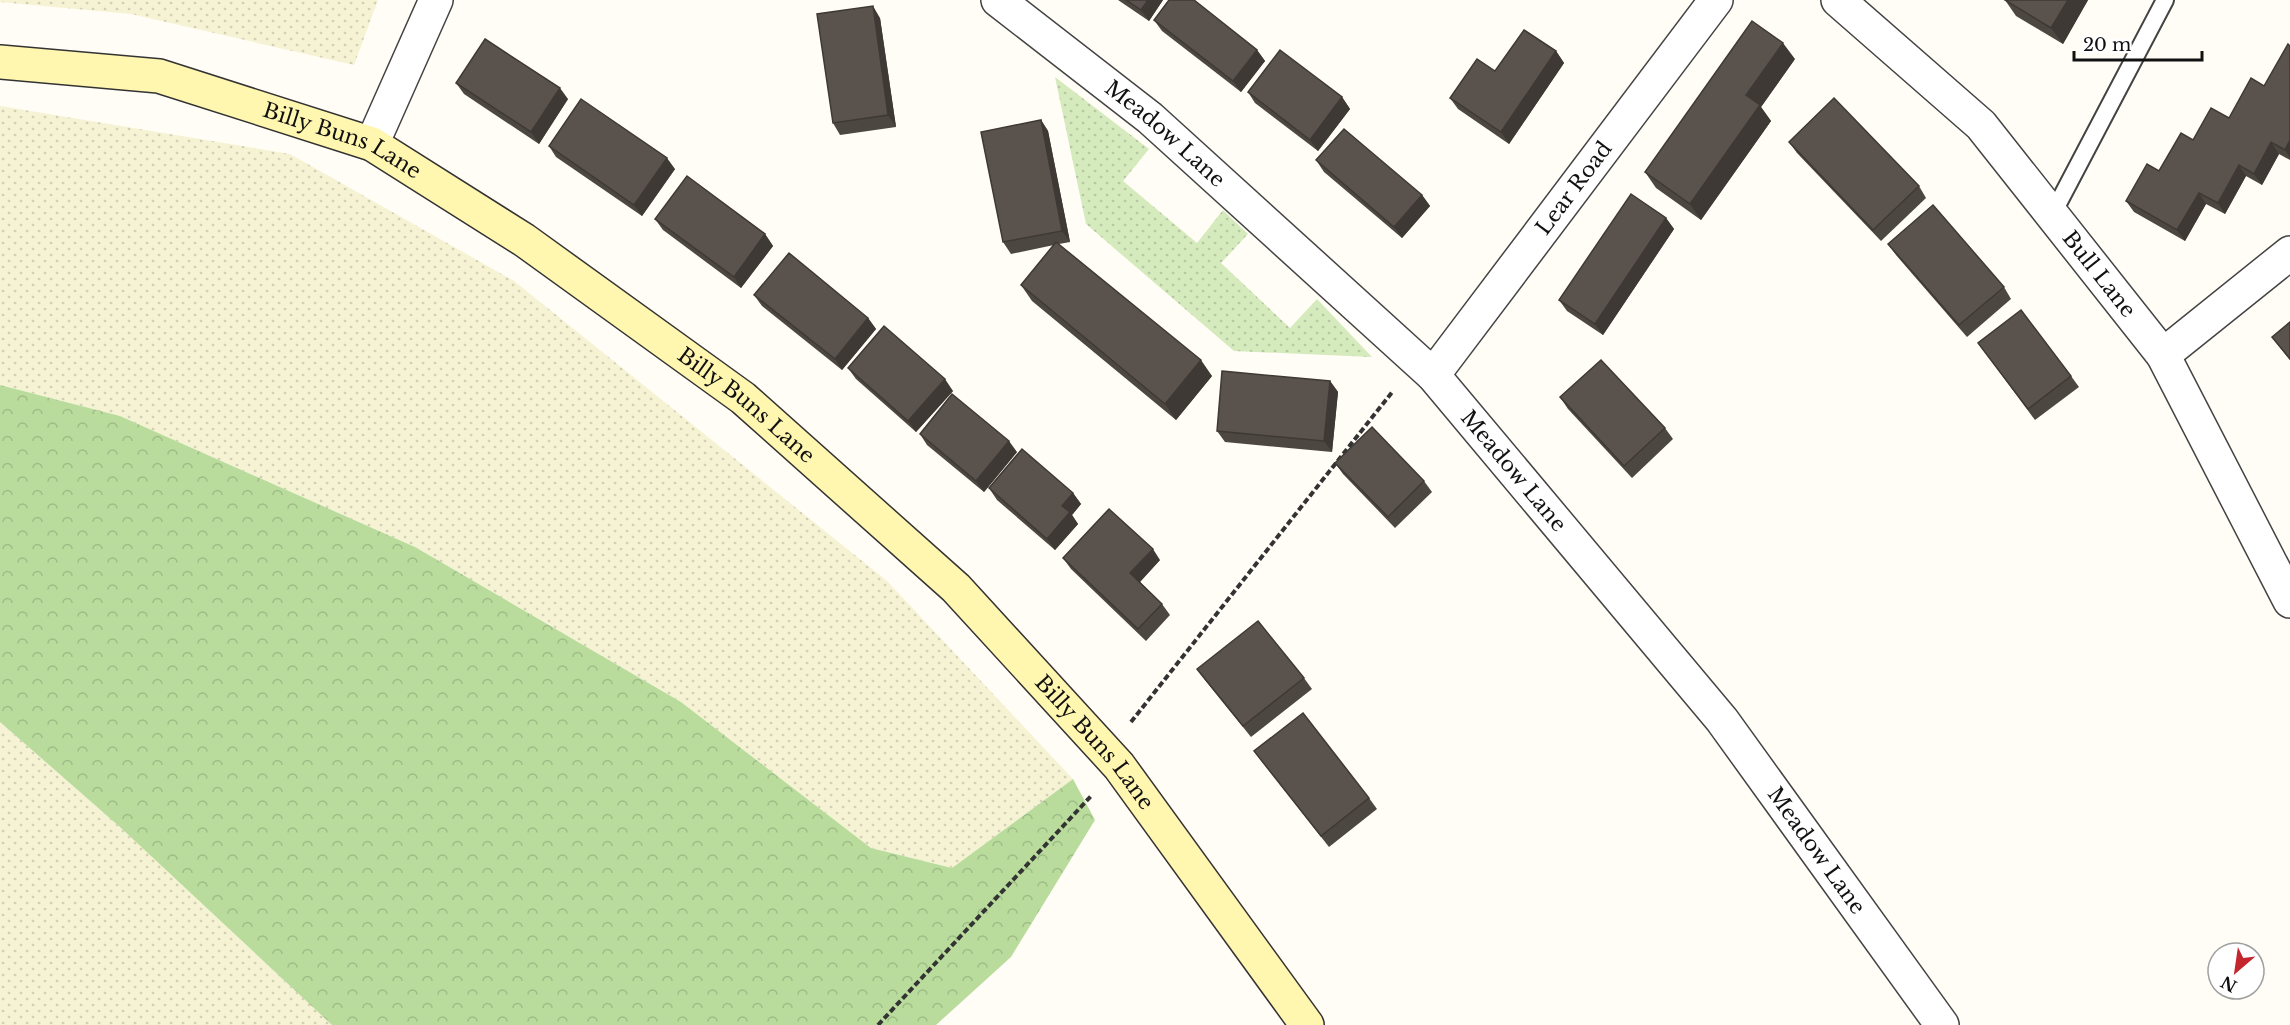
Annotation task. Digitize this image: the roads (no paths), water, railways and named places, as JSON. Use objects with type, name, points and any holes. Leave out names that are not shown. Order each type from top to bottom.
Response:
[{"type":"street","points":[[372,144],[426,18],[436,0]]},
{"type":"street","name":"Meadow Lane","points":[[998,0],[1150,118],[1425,368],[1722,720],[1942,1025]]},
{"type":"street","name":"Lear Road","points":[[1425,368],[1716,0]]},
{"type":"street","name":"Bull Lane","points":[[1838,0],[1981,125],[2163,355],[2290,601]]},
{"type":"street","name":"Billy Buns Lane","points":[[0,62],[159,76],[372,144],[524,240],[743,398],[956,588],[1112,759],[1307,1025]]},
{"type":"street","points":[[2163,355],[2290,253]]},
{"type":"lane","points":[[2052,215],[2165,0]]}]
